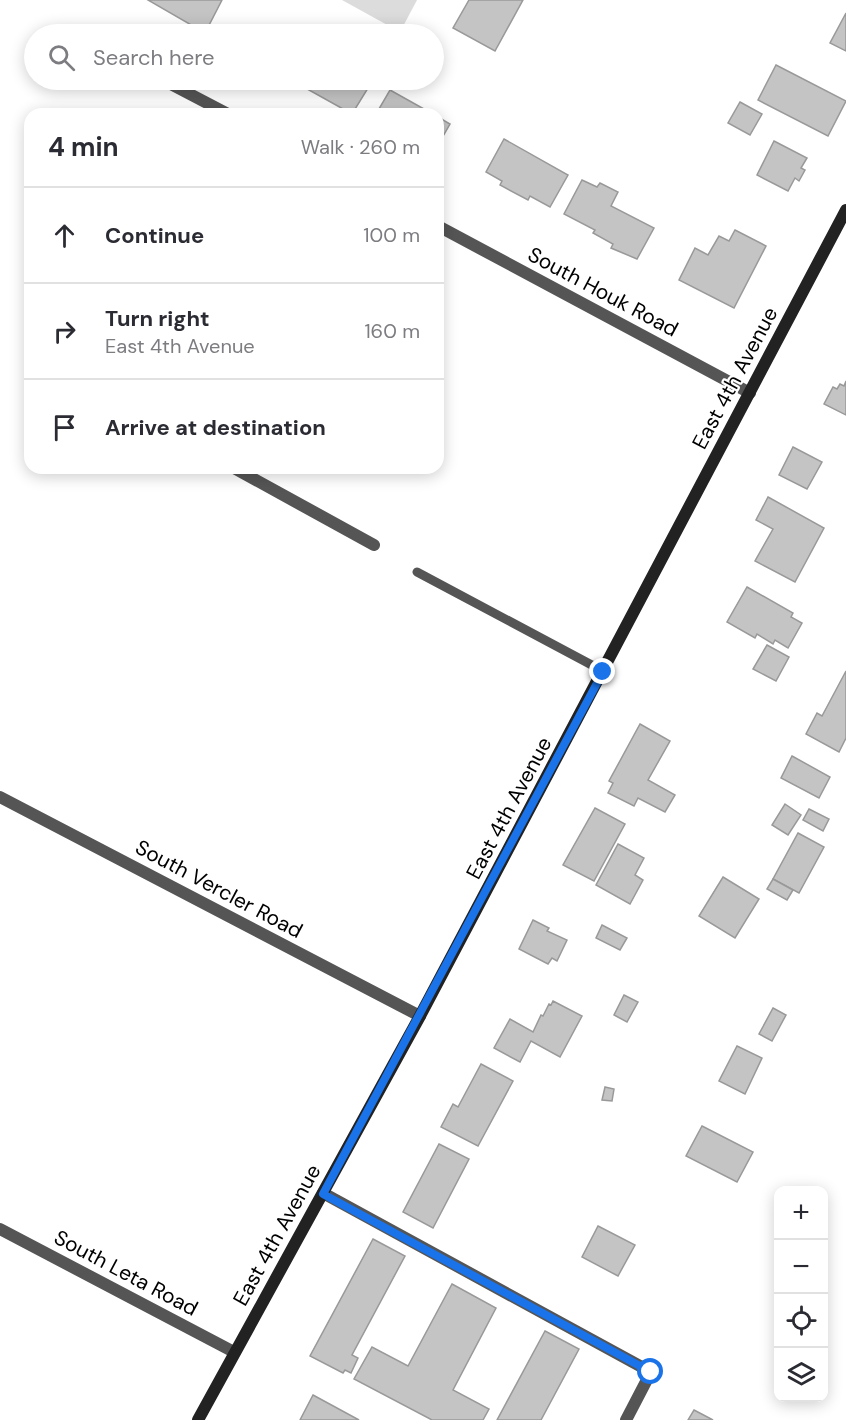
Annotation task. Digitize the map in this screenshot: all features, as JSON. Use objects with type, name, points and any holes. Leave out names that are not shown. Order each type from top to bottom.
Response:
[{"type":"street","points":[[181,90],[213,108]]},
{"type":"street","name":"East 4th Avenue","points":[[198,1420],[420,1016],[846,210]]},
{"type":"street","name":"South Houk Road","points":[[444,229],[750,393]]},
{"type":"street","points":[[245,474],[374,545]]},
{"type":"street","name":"South Vercler Road","points":[[0,797],[420,1016]]},
{"type":"street","points":[[323,1194],[651,1372],[626,1420]]},
{"type":"street","name":"South Leta Road","points":[[0,1229],[234,1352]]},
{"type":"lane","points":[[417,573],[603,672]]},
{"type":"shaded area","points":[[342,0],[417,0],[404,24],[386,24]]},
{"type":"building","points":[[148,0],[222,0],[210,24],[189,24]]},
{"type":"building","points":[[469,0],[523,0],[495,51],[453,28]]},
{"type":"building","points":[[846,13],[846,51],[830,43]]},
{"type":"building","points":[[776,65],[846,101],[828,136],[758,100]]},
{"type":"building","points":[[309,90],[367,90],[356,108],[341,108]]},
{"type":"building","points":[[390,90],[422,108],[380,108]]},
{"type":"building","points":[[740,102],[762,114],[750,135],[728,123]]},
{"type":"building","points":[[444,120],[450,124],[444,134]]},
{"type":"building","points":[[504,139],[568,175],[550,207],[530,196],[528,200],[500,185],[502,181],[486,172]]},
{"type":"building","points":[[774,141],[807,158],[801,168],[805,170],[799,181],[795,178],[788,191],[757,175]]},
{"type":"building","points":[[582,180],[597,187],[600,183],[618,192],[611,206],[654,228],[637,259],[611,248],[613,244],[593,233],[595,230],[564,214]]},
{"type":"building","points":[[735,230],[766,246],[734,308],[679,280],[695,248],[708,255],[719,236],[729,241]]},
{"type":"building","points":[[846,381],[846,415],[824,404],[833,387],[837,389],[840,384],[844,386]]},
{"type":"building","points":[[793,447],[822,462],[807,489],[779,475]]},
{"type":"building","points":[[768,497],[824,528],[795,582],[755,561],[773,529],[756,520]]},
{"type":"building","points":[[747,587],[793,613],[791,617],[802,623],[788,648],[775,640],[773,644],[757,634],[755,638],[727,622]]},
{"type":"building","points":[[767,645],[789,657],[776,681],[753,669]]},
{"type":"building","points":[[846,671],[846,738],[839,752],[806,734],[817,713],[822,716]]},
{"type":"building","points":[[640,724],[670,741],[648,780],[675,795],[665,812],[638,798],[634,806],[608,793],[613,783],[609,781]]},
{"type":"building","points":[[792,756],[830,777],[819,798],[781,778]]},
{"type":"building","points":[[785,804],[801,815],[788,835],[772,825]]},
{"type":"building","points":[[595,808],[625,824],[594,881],[563,865]]},
{"type":"building","points":[[809,809],[829,819],[823,831],[803,820]]},
{"type":"building","points":[[798,833],[824,847],[799,893],[773,879]]},
{"type":"building","points":[[618,844],[644,858],[635,875],[643,880],[630,904],[596,885]]},
{"type":"building","points":[[723,877],[759,899],[735,938],[699,916]]},
{"type":"building","points":[[773,879],[793,890],[787,900],[767,889]]},
{"type":"building","points":[[533,920],[549,928],[547,931],[567,940],[557,961],[552,958],[548,964],[519,949]]},
{"type":"building","points":[[602,925],[627,938],[620,950],[596,938]]},
{"type":"building","points":[[624,995],[638,1002],[627,1022],[614,1015]]},
{"type":"building","points":[[553,1001],[582,1016],[560,1057],[531,1041],[520,1062],[494,1048],[510,1019],[533,1032],[541,1015],[543,1016]]},
{"type":"building","points":[[773,1008],[786,1015],[772,1041],[759,1034]]},
{"type":"building","points":[[737,1046],[762,1058],[745,1094],[719,1081]]},
{"type":"building","points":[[481,1064],[513,1081],[478,1146],[441,1127],[453,1104],[458,1107]]},
{"type":"building","points":[[605,1087],[614,1089],[612,1101],[602,1100]]},
{"type":"building","points":[[702,1126],[753,1152],[737,1182],[686,1156]]},
{"type":"building","points":[[439,1144],[469,1159],[433,1228],[403,1212]]},
{"type":"building","points":[[598,1226],[635,1245],[618,1276],[582,1257]]},
{"type":"building","points":[[373,1239],[405,1256],[352,1355],[358,1358],[351,1373],[345,1370],[343,1373],[310,1356]]},
{"type":"building","points":[[452,1284],[496,1308],[453,1390],[489,1409],[483,1420],[432,1420],[354,1379],[372,1347],[408,1366]]},
{"type":"building","points":[[545,1331],[579,1349],[541,1420],[497,1420]]},
{"type":"building","points":[[313,1395],[359,1420],[300,1420]]},
{"type":"building","points":[[694,1410],[713,1420],[688,1420]]},
{"type":"route","points":[[603,672],[323,1194],[651,1372]]}]
